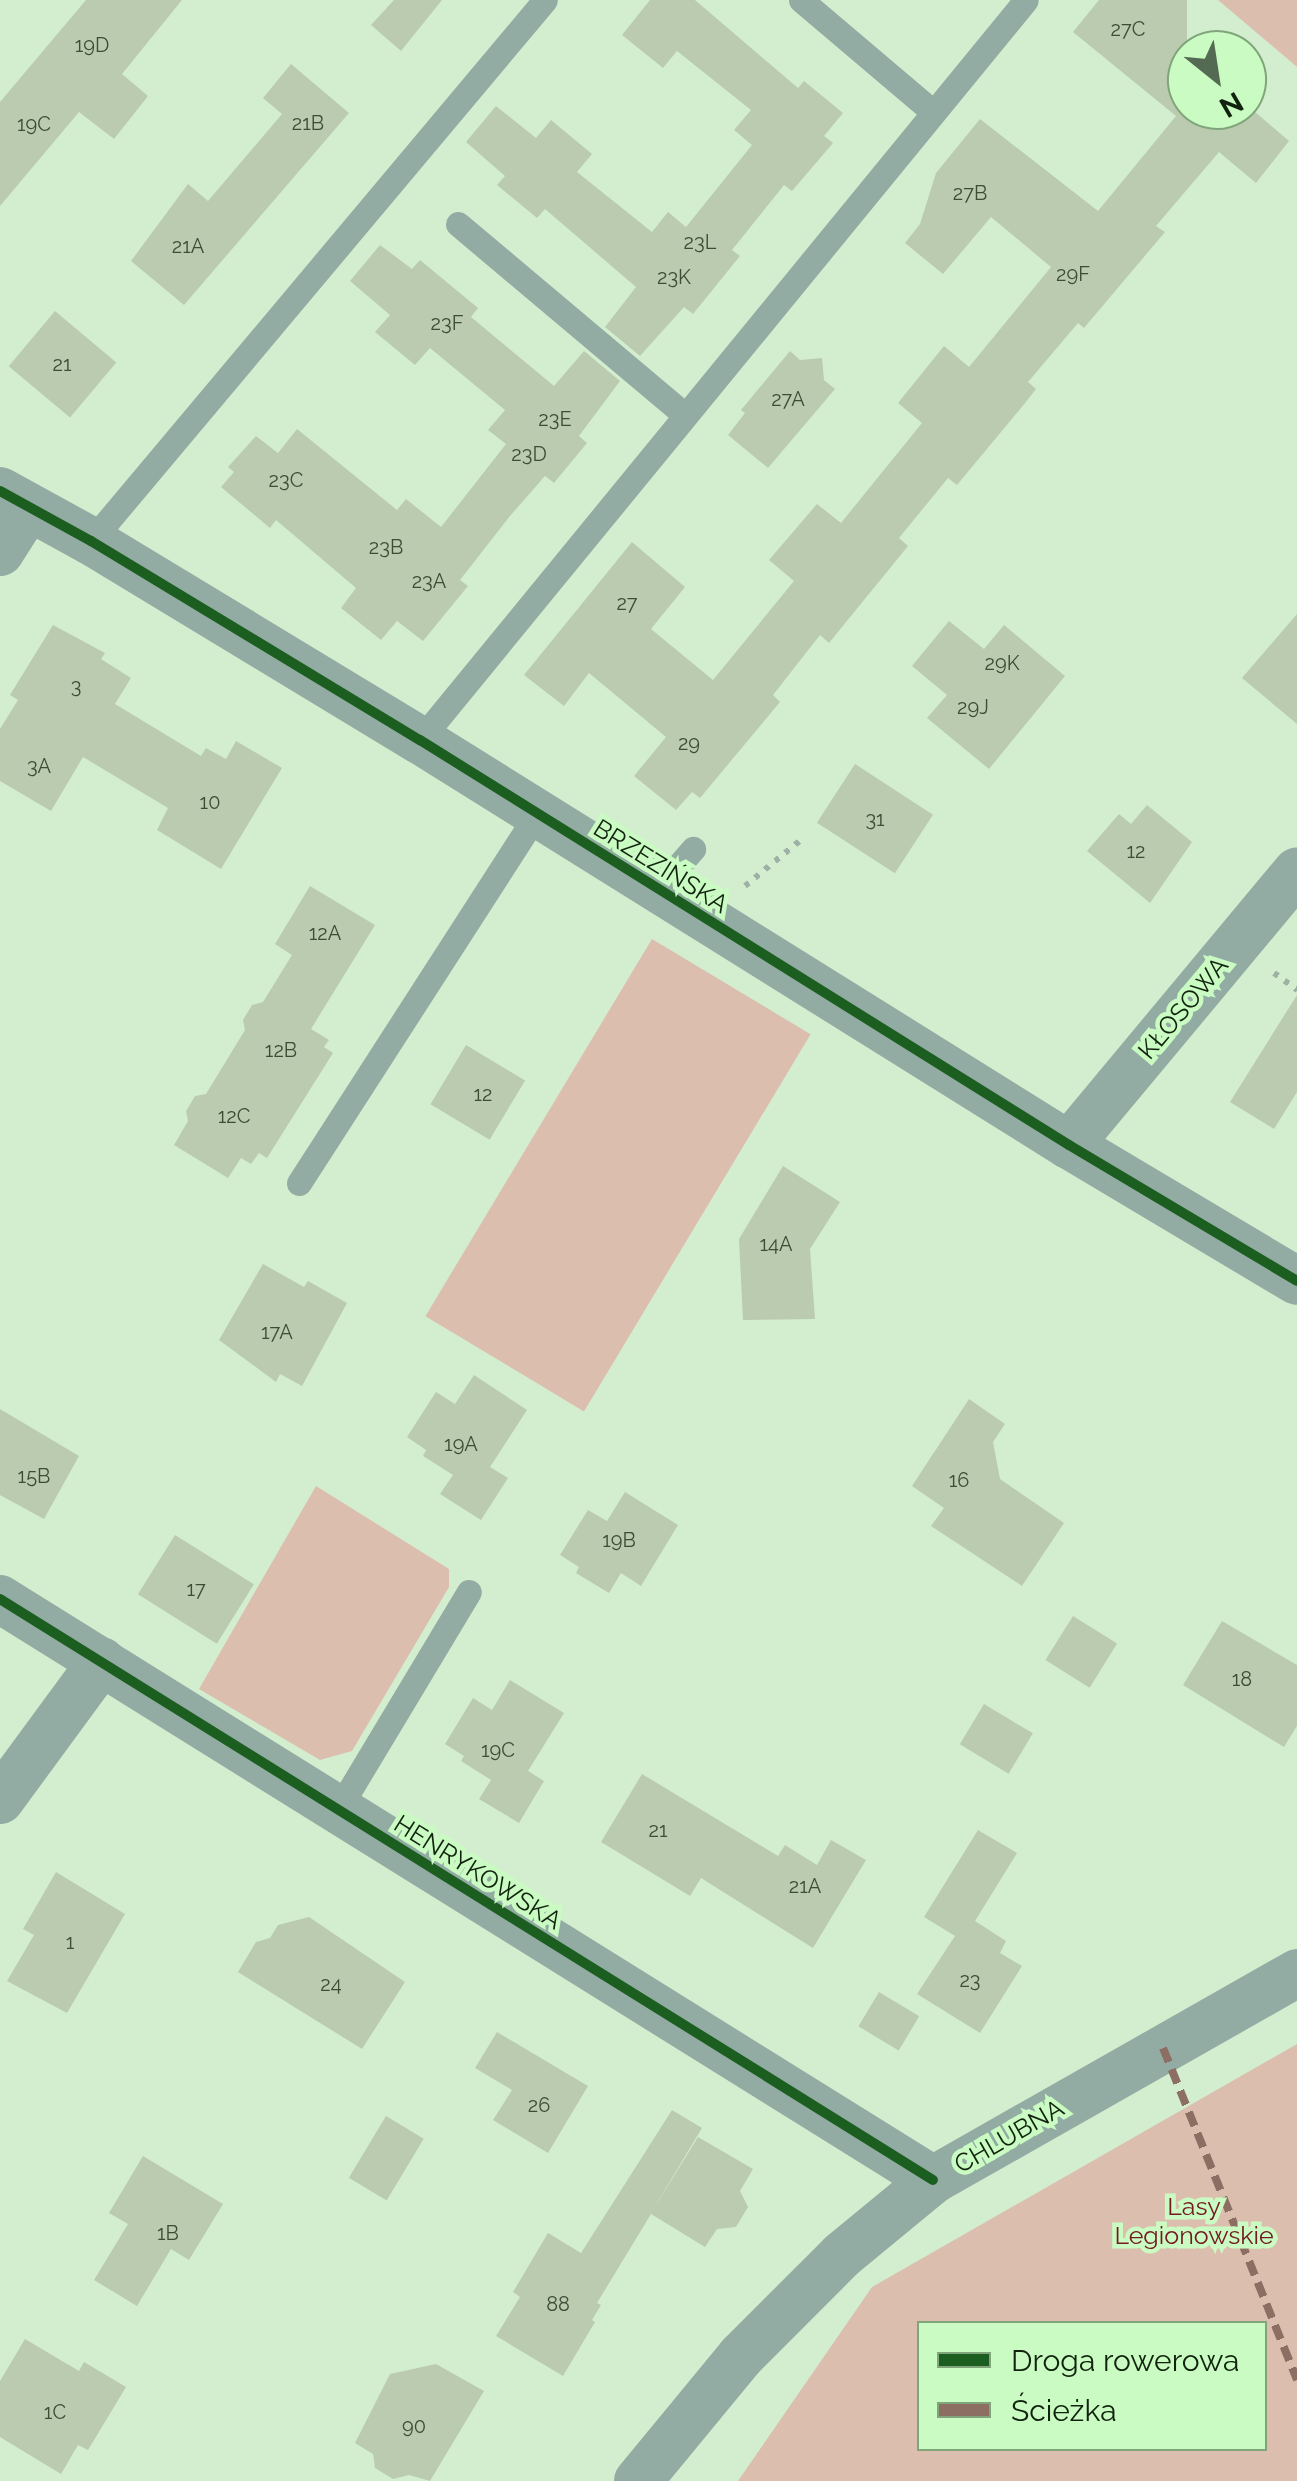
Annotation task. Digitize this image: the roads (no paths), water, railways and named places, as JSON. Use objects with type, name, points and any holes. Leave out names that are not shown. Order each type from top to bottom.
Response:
[{"type":"street","name":"BRZEZIŃSKA","points":[[14,500],[92,541],[420,740],[1069,1145],[1297,1281]]},
{"type":"street","points":[[0,552],[14,500]]},
{"type":"street","name":"KŁOSOWA","points":[[1069,1145],[1297,871]]},
{"type":"street","name":"HENRYKOWSKA","points":[[0,1599],[933,2180]]},
{"type":"street","points":[[0,1800],[102,1660]]},
{"type":"street","name":"CHLUBNA","points":[[638,2481],[741,2356],[842,2255],[933,2180],[1297,1973]]},
{"type":"lane","points":[[92,541],[545,0]]},
{"type":"lane","points":[[801,0],[932,111]]},
{"type":"lane","points":[[420,740],[1026,0]]},
{"type":"lane","points":[[458,224],[685,415]]},
{"type":"lane","points":[[299,1184],[538,812]]},
{"type":"lane","points":[[658,888],[693,849]]},
{"type":"lane","points":[[339,1808],[469,1592]]},
{"type":"park label","name":"Lasy Legionowskie","points":[[1194,2222]]}]
